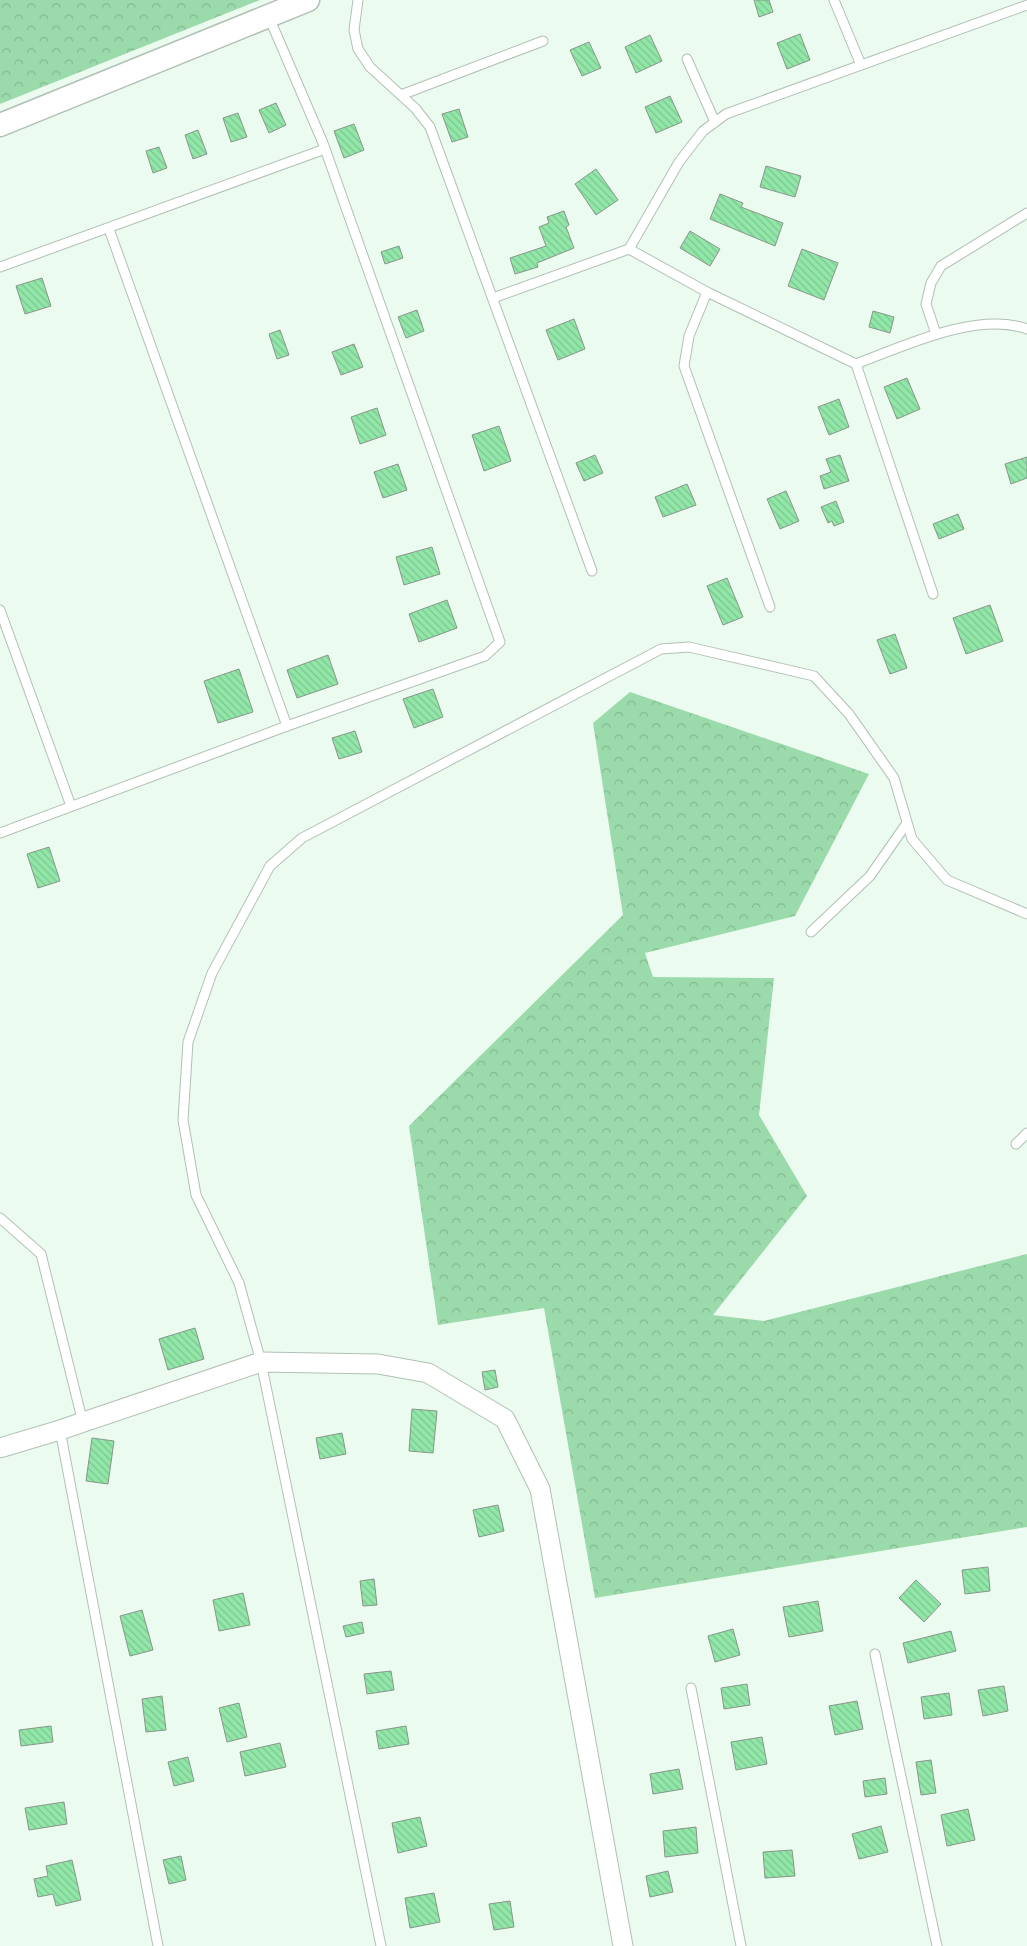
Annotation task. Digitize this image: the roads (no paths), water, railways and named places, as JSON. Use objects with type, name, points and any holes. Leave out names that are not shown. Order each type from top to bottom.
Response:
[{"type":"street","points":[[0,124],[308,0]]},
{"type":"street","points":[[0,1448],[83,1423],[261,1362],[378,1364],[428,1373],[505,1419],[540,1489],[623,1946]]},
{"type":"lane","points":[[358,0],[354,30],[358,49],[370,67],[402,95],[430,127],[494,298],[592,571]]},
{"type":"lane","points":[[834,0],[861,65]]},
{"type":"lane","points":[[494,298],[629,249],[679,162],[703,131],[726,114],[1027,6]]},
{"type":"lane","points":[[0,833],[287,726],[485,656],[500,642],[324,149],[268,15]]},
{"type":"lane","points":[[402,95],[543,41]]},
{"type":"lane","points":[[687,58],[715,122]]},
{"type":"lane","points":[[0,267],[109,229],[324,149]]},
{"type":"lane","points":[[936,334],[926,304],[931,284],[941,266],[1027,214]]},
{"type":"lane","points":[[109,229],[287,726]]},
{"type":"lane","points":[[629,249],[707,292],[856,364],[933,594]]},
{"type":"lane","points":[[707,292],[689,336],[684,366],[770,607]]},
{"type":"lane","points":[[856,364],[936,334],[985,324],[1015,325],[1027,329]]},
{"type":"lane","points":[[0,610],[71,806]]},
{"type":"lane","points":[[381,1946],[261,1362],[239,1282],[196,1195],[183,1120],[188,1042],[212,973],[270,866],[302,838],[661,649],[688,647],[814,676],[849,714],[894,778],[912,839],[947,880],[1027,914]]},
{"type":"lane","points":[[811,932],[870,876],[907,823]]},
{"type":"lane","points":[[1016,1144],[1027,1133]]},
{"type":"lane","points":[[0,1218],[41,1254],[83,1423]]},
{"type":"lane","points":[[60,1430],[158,1946]]},
{"type":"lane","points":[[876,1654],[937,1946]]},
{"type":"lane","points":[[691,1688],[740,1946]]}]
